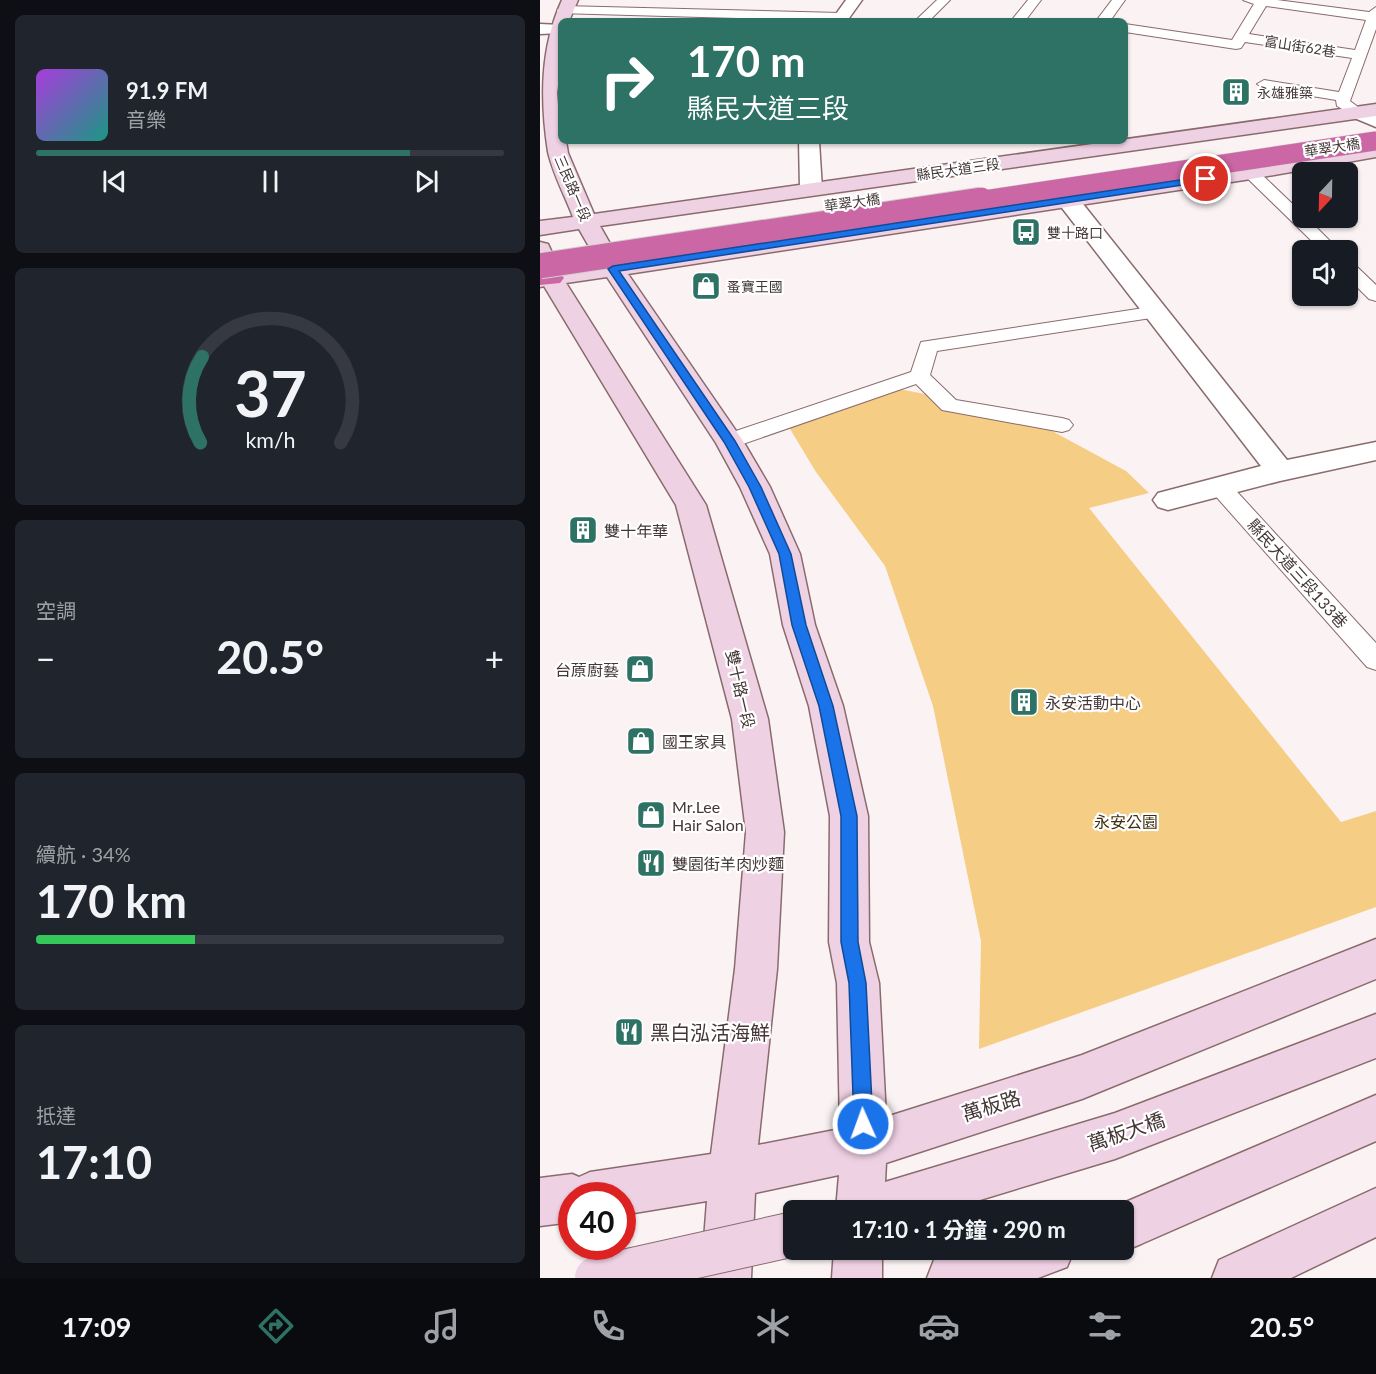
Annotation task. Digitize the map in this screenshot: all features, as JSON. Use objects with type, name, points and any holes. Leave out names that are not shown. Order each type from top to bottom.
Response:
[{"type":"highway","name":"華翠大橋","points":[[540,243],[697,225],[1372,116]]},
{"type":"highway","name":"華翠大橋","points":[[542,270],[1376,141]]},
{"type":"street","points":[[841,18],[854,0]]},
{"type":"street","name":"三民路一段","points":[[557,17],[548,93],[558,153],[591,228]]},
{"type":"street","name":"縣民大道三段","points":[[540,228],[591,228],[811,189],[1372,116]]},
{"type":"street","points":[[786,244],[818,231],[823,217],[820,201],[811,189],[809,144]]},
{"type":"street","points":[[542,270],[613,269],[1251,173],[1376,151]]},
{"type":"street","points":[[1067,199],[1280,471]]},
{"type":"street","points":[[591,228],[613,269],[729,441],[755,487],[785,554],[799,625],[826,706],[849,816],[849,942],[858,983],[864,1147],[861,1200]]},
{"type":"street","name":"雙十路一段","points":[[542,270],[691,505],[720,603],[750,719],[765,832],[755,981],[732,1174],[726,1278]]},
{"type":"street","points":[[1168,500],[1280,471],[1376,451]]},
{"type":"street","name":"萬板路","points":[[636,1189],[732,1174],[864,1147],[1082,1077],[1376,959]]},
{"type":"street","name":"萬板大橋","points":[[904,1200],[1115,1136],[1376,1036]]},
{"type":"street","points":[[1134,1223],[1376,1118]]},
{"type":"street","points":[[540,1202],[558,1200]]},
{"type":"street","points":[[1237,1278],[1376,1212]]},
{"type":"street","points":[[597,1278],[783,1236]]},
{"type":"street","points":[[857,1278],[858,1260]]},
{"type":"street","points":[[952,1278],[1015,1260]]},
{"type":"lane","points":[[727,13],[732,0]]},
{"type":"lane","points":[[925,18],[944,0]]},
{"type":"lane","points":[[1020,18],[1035,0]]},
{"type":"lane","points":[[1104,18],[1119,0]]},
{"type":"lane","points":[[1240,37],[1255,1]]},
{"type":"lane","name":"富山街62巷","points":[[1255,1],[1374,21],[1360,64],[1344,97]]},
{"type":"lane","points":[[557,17],[727,13],[821,18]]},
{"type":"lane","name":"富山街62巷","points":[[1128,28],[1236,45],[1240,37],[1360,64]]},
{"type":"lane","points":[[1264,84],[1344,97],[1342,104],[1372,116]]},
{"type":"lane","points":[[1251,173],[1321,240]]},
{"type":"lane","points":[[1358,278],[1376,295]]},
{"type":"lane","points":[[920,376],[927,346],[1157,312]]},
{"type":"lane","points":[[729,441],[920,376]]},
{"type":"lane","points":[[920,376],[949,405],[1062,425]]},
{"type":"lane","name":"縣民大道三段133巷","points":[[1220,487],[1376,660]]},
{"type":"green space","name":"永安公園","points":[[888,387],[1015,411],[1126,471],[1149,493],[1089,508],[1341,822],[1376,811],[1376,907],[979,1049],[981,941],[933,706],[885,566],[816,472],[787,424]]},
{"type":"place","name":"永雄雅築","points":[[1236,92]]},
{"type":"place","name":"雙十路口","points":[[1026,232]]},
{"type":"place","name":"蚤寶王國","points":[[706,286]]},
{"type":"place","name":"雙十年華","points":[[583,530]]},
{"type":"place","name":"台蒝廚藝","points":[[640,669]]},
{"type":"place","name":"永安活動中心","points":[[1024,702]]},
{"type":"place","name":"國王家具","points":[[641,741]]},
{"type":"place","name":"Mr.Lee Hair Salon","points":[[651,815]]},
{"type":"place","name":"雙園街羊肉炒麵","points":[[651,863]]},
{"type":"place","name":"黑白泓活海鮮","points":[[629,1032]]},
{"type":"route","points":[[863,1124],[858,983],[849,942],[849,816],[826,706],[799,625],[785,554],[755,487],[729,441],[613,269],[1206,179]]}]
